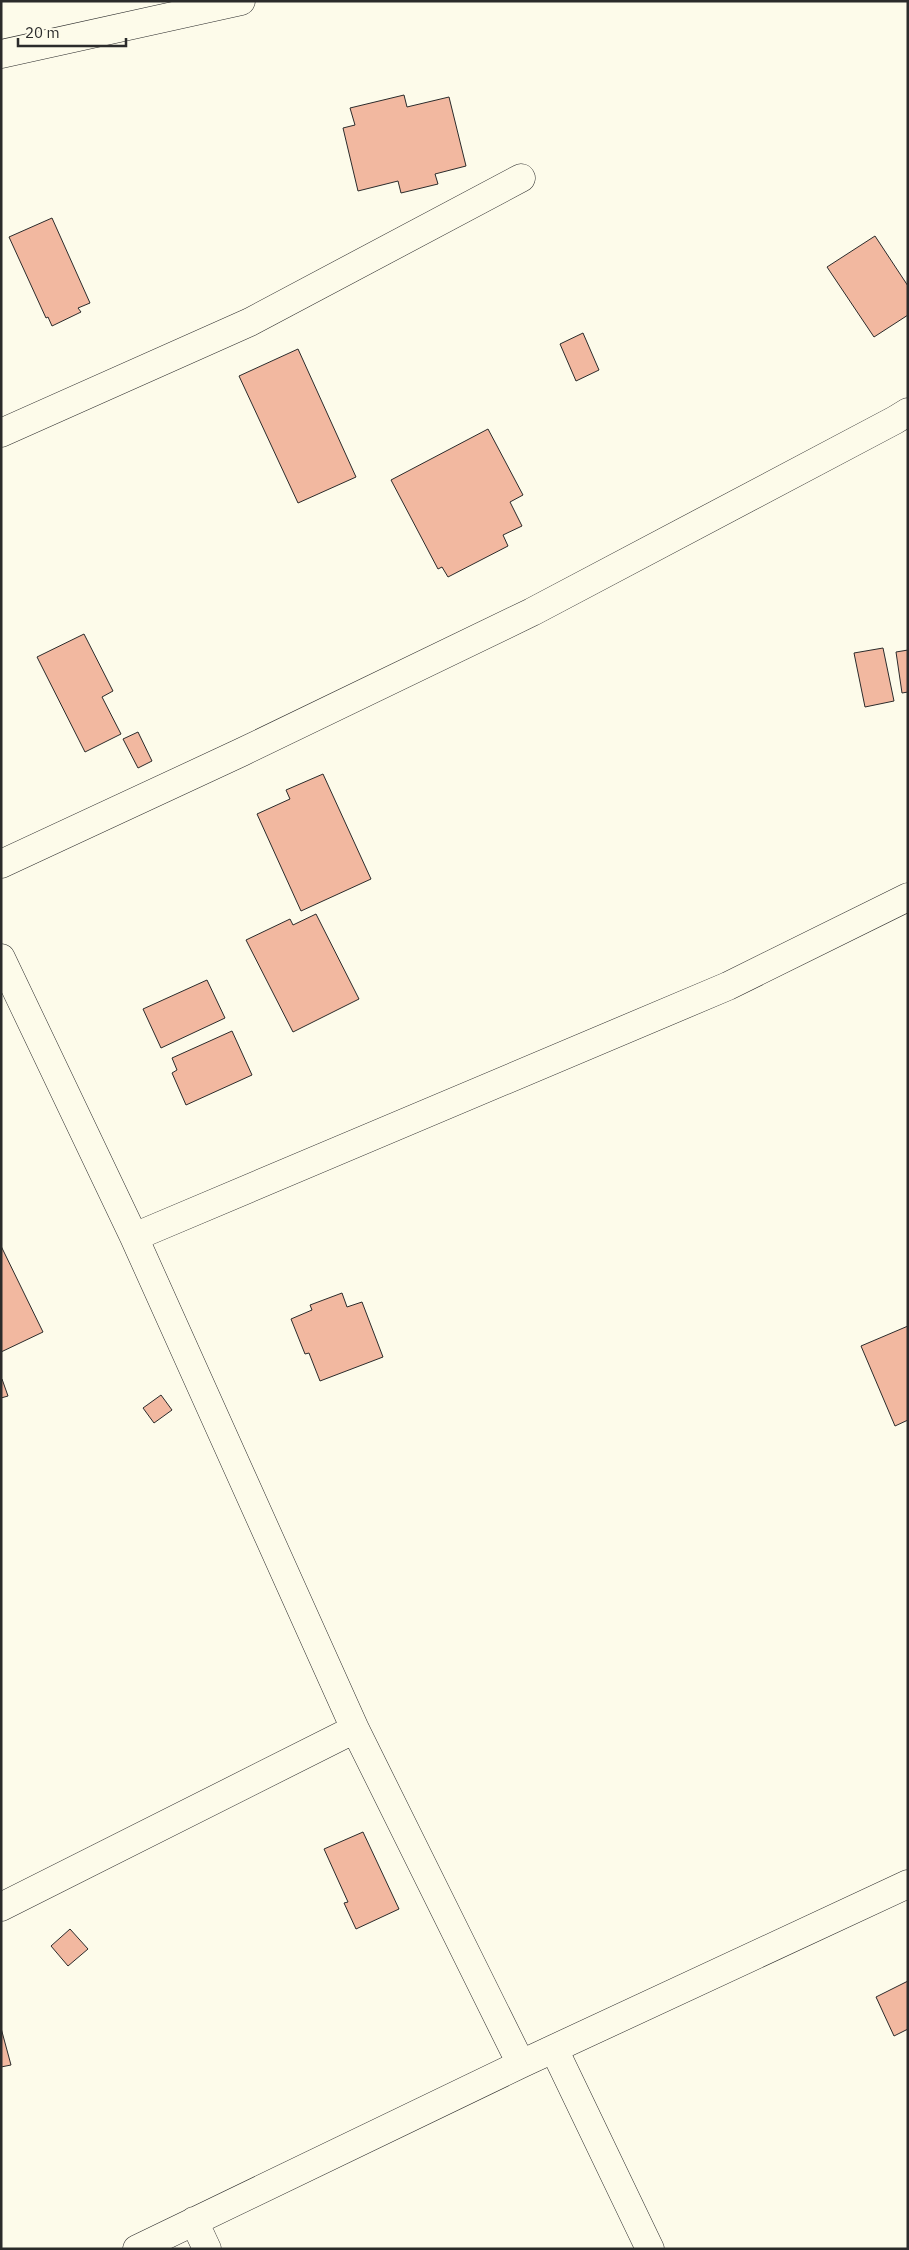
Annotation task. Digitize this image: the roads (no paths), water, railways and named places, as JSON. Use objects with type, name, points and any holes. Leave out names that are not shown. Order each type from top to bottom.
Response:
[{"type":"street","points":[[1,54],[240,1]]},
{"type":"street","points":[[1,433],[250,322],[521,178]]},
{"type":"street","points":[[1,864],[242,752],[532,612],[908,412]]},
{"type":"street","points":[[134,1237],[728,986],[908,898]]},
{"type":"street","points":[[1,958],[134,1237],[355,1729],[522,2064]]},
{"type":"street","points":[[3,1903],[355,1729]]},
{"type":"street","points":[[137,2249],[522,2064],[908,1884]]},
{"type":"street","points":[[554,2049],[650,2249]]},
{"type":"street","points":[[194,2221],[207,2249]]}]
